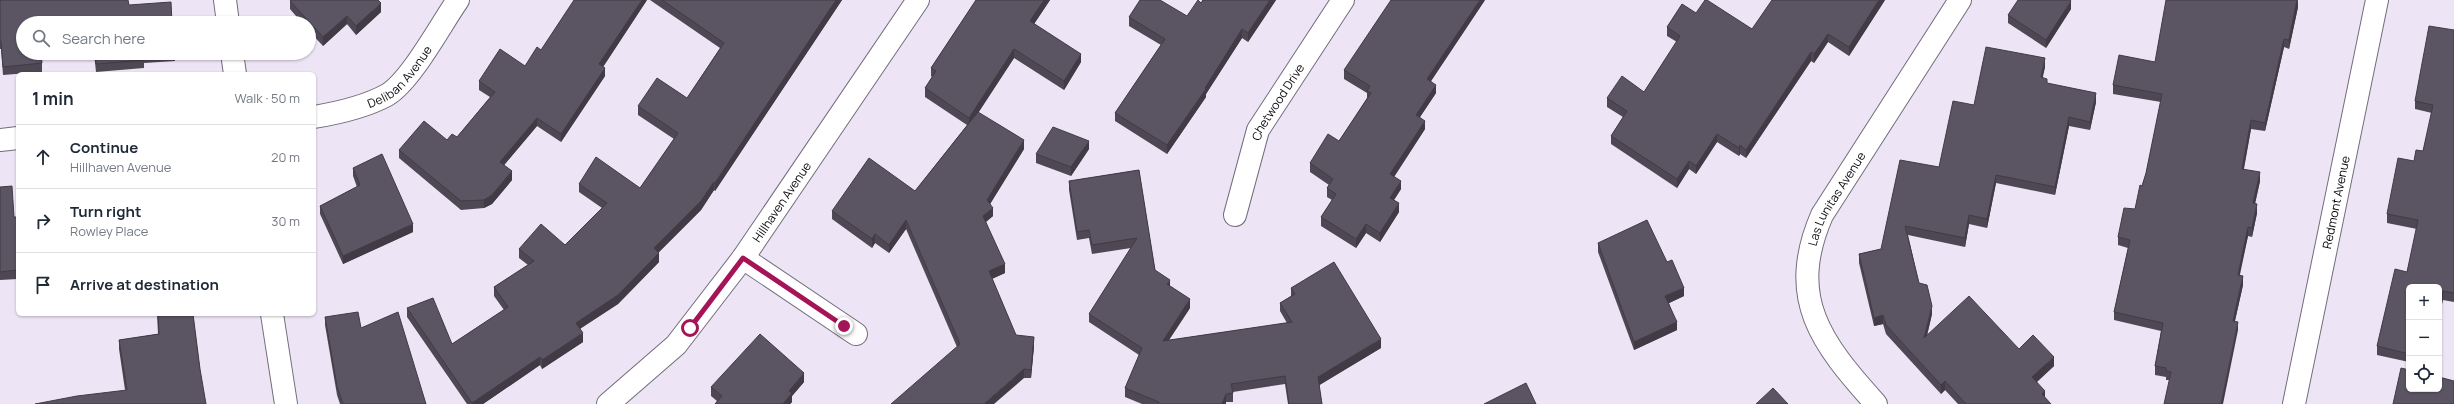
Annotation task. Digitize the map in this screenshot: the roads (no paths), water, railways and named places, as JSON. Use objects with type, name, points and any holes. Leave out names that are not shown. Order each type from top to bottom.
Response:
[{"type":"street","points":[[225,0],[227,16]]},
{"type":"street","name":"Deliban Avenue","points":[[316,117],[339,113],[388,94],[406,77],[458,0]]},
{"type":"street","name":"Hillhaven Avenue","points":[[608,404],[676,345],[743,258],[918,0]]},
{"type":"street","name":"Chetwood Drive","points":[[1235,215],[1258,130],[1343,0]]},
{"type":"street","name":"Las Lunitas Avenue","points":[[1876,404],[1828,347],[1815,320],[1808,295],[1807,273],[1809,253],[1814,234],[1834,195],[1960,0]]},
{"type":"street","name":"Redmont Avenue","points":[[2294,404],[2378,0]]},
{"type":"street","points":[[233,60],[235,72]]},
{"type":"street","points":[[0,140],[16,138]]},
{"type":"street","points":[[743,258],[856,334]]},
{"type":"street","points":[[272,316],[286,404]]}]
